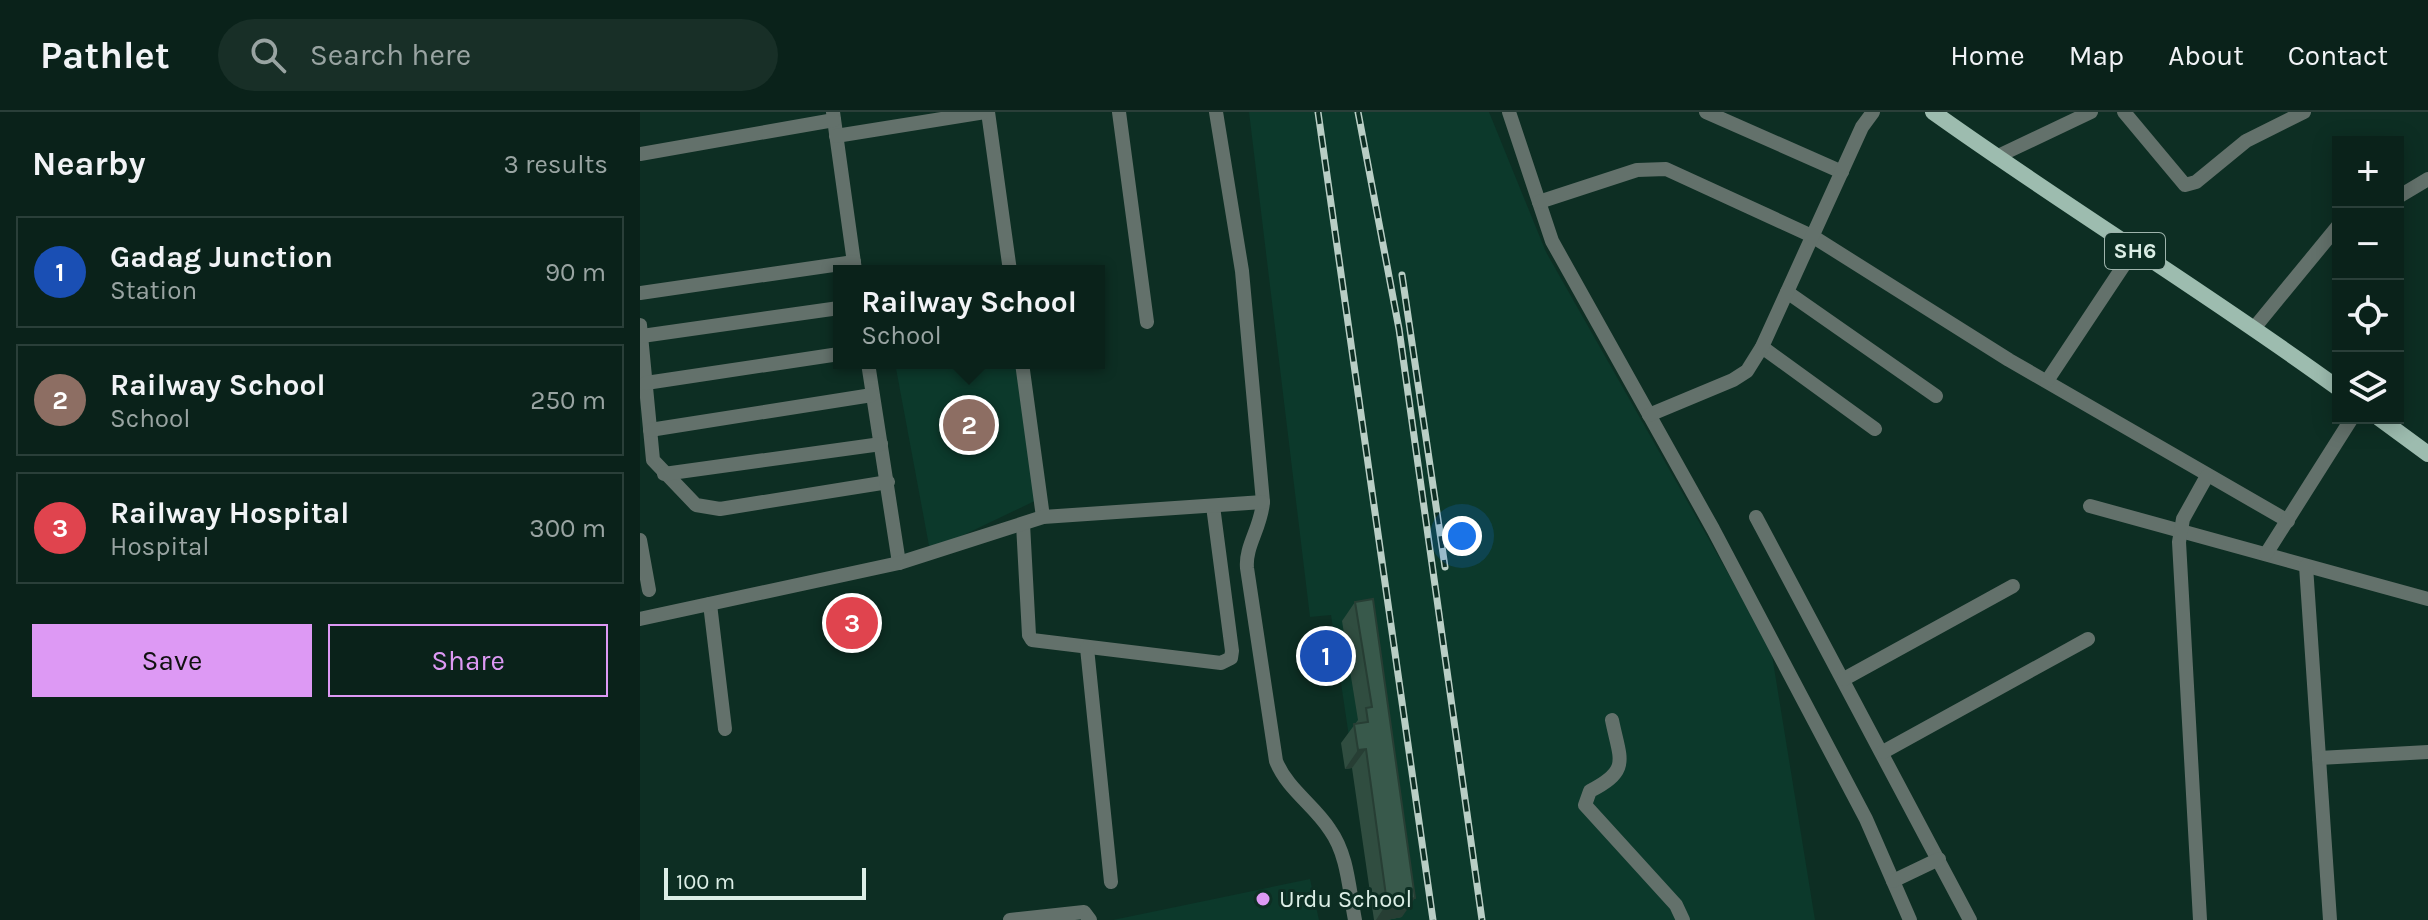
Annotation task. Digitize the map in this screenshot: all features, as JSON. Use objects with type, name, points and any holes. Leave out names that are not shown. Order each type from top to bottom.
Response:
[{"type":"main road","name":"SH6","points":[[1933,112],[2134,250],[2255,327],[2332,384]]},
{"type":"main road","points":[[2387,424],[2428,454]]},
{"type":"street","points":[[836,136],[986,112],[1009,265]]},
{"type":"street","points":[[1119,112],[1147,322]]},
{"type":"street","points":[[1216,112],[1242,271],[1263,502],[1261,524],[1246,557],[1276,761],[1282,776],[1333,833],[1342,852],[1355,920]]},
{"type":"street","points":[[1509,112],[1552,241],[1866,819],[1910,920]]},
{"type":"street","points":[[1706,112],[1842,172]]},
{"type":"street","points":[[1649,415],[1733,380],[1747,371],[1762,347],[1842,172],[1873,112]]},
{"type":"street","points":[[1996,157],[2091,112]]},
{"type":"street","points":[[2128,113],[2185,185],[2196,182],[2246,141],[2304,112]]},
{"type":"street","points":[[640,154],[833,116],[855,265]]},
{"type":"street","points":[[1539,202],[1637,170],[1666,169],[1812,236],[2047,381],[2288,521]]},
{"type":"street","points":[[2404,193],[2428,179]]},
{"type":"street","points":[[2255,327],[2332,233]]},
{"type":"street","points":[[2047,381],[2134,250]]},
{"type":"street","points":[[640,293],[833,269]]},
{"type":"street","points":[[1787,292],[1936,396]]},
{"type":"street","points":[[833,309],[641,331],[653,460],[696,505],[707,509],[888,482]]},
{"type":"street","points":[[1762,347],[1875,429]]},
{"type":"street","points":[[646,383],[833,355]]},
{"type":"street","points":[[869,369],[899,563]]},
{"type":"street","points":[[1023,369],[1043,517]]},
{"type":"street","points":[[650,430],[872,395]]},
{"type":"street","points":[[2266,554],[2348,424]]},
{"type":"street","points":[[664,474],[881,444]]},
{"type":"street","points":[[2200,920],[2180,530],[2207,476]]},
{"type":"street","points":[[640,619],[899,563],[1043,517],[1263,502]]},
{"type":"street","points":[[1023,524],[1029,635],[1042,642],[1221,663],[1231,658],[1213,506]]},
{"type":"street","points":[[2090,506],[2428,599]]},
{"type":"street","points":[[1756,517],[1970,920]]},
{"type":"street","points":[[640,540],[649,590]]},
{"type":"street","points":[[2306,566],[2330,920]]},
{"type":"street","points":[[1844,679],[2013,586]]},
{"type":"street","points":[[710,604],[725,729]]},
{"type":"street","points":[[1883,752],[2088,639]]},
{"type":"street","points":[[1087,648],[1111,882]]},
{"type":"street","points":[[1612,720],[1619,768],[1615,777],[1590,791],[1585,805],[1667,894],[1683,920]]},
{"type":"street","points":[[2319,758],[2428,752]]},
{"type":"street","points":[[1893,881],[1939,859]]},
{"type":"street","points":[[1010,920],[1078,912],[1084,912],[1090,920]]},
{"type":"shaded area","points":[[1249,112],[1489,112],[1546,252],[1771,649],[1815,920],[1376,920],[1331,615],[1310,617]]},
{"type":"shaded area","points":[[896,369],[1023,369],[1041,498],[930,551]]},
{"type":"shaded area","name":"Urdu School","points":[[1310,879],[1319,920],[1113,920]]},
{"type":"building","points":[[1373,599],[1415,898],[1387,903],[1366,749],[1358,750],[1354,724],[1368,722],[1366,708],[1372,707],[1355,602]]},
{"type":"railway","points":[[1318,112],[1433,920]]},
{"type":"railway","points":[[1358,112],[1399,329],[1482,920]]},
{"type":"railway","points":[[1402,275],[1445,567]]},
{"type":"place","name":"Railway School","points":[[969,425]]},
{"type":"place","name":"Railway Hospital","points":[[852,623]]},
{"type":"place","name":"Gadag Junction","points":[[1326,656]]},
{"type":"place","name":"Urdu School","points":[[1263,899]]}]
